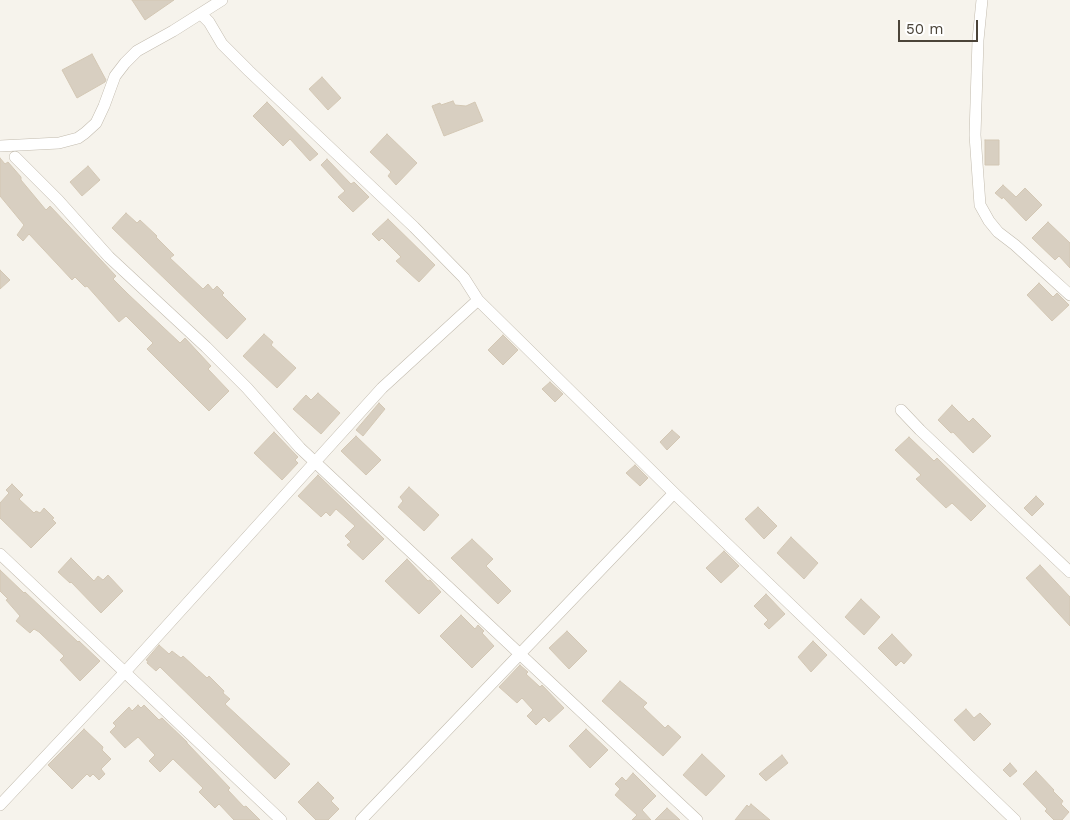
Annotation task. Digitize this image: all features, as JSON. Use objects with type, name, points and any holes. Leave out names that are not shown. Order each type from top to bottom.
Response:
[{"type":"street","points":[[0,146],[59,143],[78,138],[96,122],[115,76],[137,51],[222,0]]},
{"type":"street","points":[[982,0],[978,40],[975,135],[980,205],[998,232],[1070,295]]},
{"type":"street","points":[[201,14],[222,44],[414,227],[464,278],[478,300],[674,494],[1015,820]]},
{"type":"street","points":[[16,157],[110,257],[247,388],[300,448],[697,820]]},
{"type":"street","points":[[0,805],[126,672],[382,388],[478,300]]},
{"type":"street","points":[[901,410],[1070,572]]},
{"type":"street","points":[[361,820],[674,494]]},
{"type":"street","points":[[0,554],[281,820]]},
{"type":"building","points":[[132,0],[174,0],[145,20]]},
{"type":"building","points":[[92,54],[106,80],[77,98],[62,70]]},
{"type":"building","points":[[322,77],[341,98],[328,110],[309,89]]},
{"type":"building","points":[[453,101],[455,105],[466,106],[475,102],[483,121],[444,136],[432,106]]},
{"type":"building","points":[[267,102],[318,154],[310,161],[290,139],[283,146],[253,116]]},
{"type":"building","points":[[387,134],[417,163],[396,185],[388,176],[391,172],[370,152]]},
{"type":"building","points":[[985,140],[999,140],[999,165],[985,165]]},
{"type":"building","points":[[0,158],[5,164],[8,162],[46,210],[50,206],[116,276],[113,279],[128,294],[180,343],[185,338],[211,366],[208,369],[229,391],[209,411],[147,349],[153,343],[126,316],[119,322],[87,286],[85,287],[75,277],[72,280],[29,234],[23,241],[17,235],[24,225],[0,196]]},
{"type":"building","points":[[327,159],[351,184],[354,182],[369,197],[353,212],[338,197],[345,191],[321,165]]},
{"type":"building","points":[[88,166],[100,180],[82,196],[70,182]]},
{"type":"building","points":[[1003,185],[1016,197],[1025,188],[1042,205],[1026,221],[1003,197],[1002,199],[995,193]]},
{"type":"building","points":[[126,213],[137,223],[140,220],[157,236],[174,255],[170,258],[203,289],[208,284],[213,290],[217,286],[224,293],[222,295],[246,319],[227,339],[112,228]]},
{"type":"building","points":[[388,219],[435,265],[419,282],[396,261],[401,257],[382,238],[379,241],[372,234]]},
{"type":"building","points":[[1048,222],[1070,243],[1070,268],[1059,256],[1055,260],[1032,238]]},
{"type":"building","points":[[0,270],[10,280],[0,289]]},
{"type":"building","points":[[1039,283],[1053,297],[1057,293],[1069,305],[1052,321],[1027,295]]},
{"type":"building","points":[[264,334],[273,342],[271,345],[296,368],[277,388],[243,356]]},
{"type":"building","points":[[503,335],[518,350],[503,365],[488,350]]},
{"type":"building","points":[[550,382],[563,394],[555,402],[542,389]]},
{"type":"building","points":[[318,393],[340,413],[321,434],[293,409],[306,395],[311,400]]},
{"type":"building","points":[[379,403],[385,409],[363,436],[356,430]]},
{"type":"building","points":[[952,405],[969,422],[973,418],[991,436],[973,453],[953,432],[951,433],[938,420]]},
{"type":"building","points":[[672,430],[680,437],[667,450],[660,442]]},
{"type":"building","points":[[274,432],[298,457],[295,460],[298,463],[282,480],[254,453]]},
{"type":"building","points":[[356,436],[381,460],[366,475],[341,451]]},
{"type":"building","points":[[909,437],[934,461],[937,458],[986,506],[971,521],[952,503],[946,508],[916,479],[921,475],[895,450]]},
{"type":"building","points":[[635,465],[648,478],[640,486],[626,473]]},
{"type":"building","points":[[318,475],[384,539],[363,560],[347,545],[351,542],[345,536],[355,526],[336,509],[330,516],[326,512],[321,517],[298,496]]},
{"type":"building","points":[[12,484],[23,495],[19,499],[34,513],[36,511],[40,513],[44,508],[54,518],[52,519],[56,523],[31,548],[0,518],[0,503],[9,493],[6,490]]},
{"type":"building","points":[[409,487],[439,515],[424,531],[398,507],[403,501],[400,497]]},
{"type":"building","points":[[1036,496],[1044,504],[1032,516],[1024,508]]},
{"type":"building","points":[[758,507],[777,526],[764,539],[745,519]]},
{"type":"building","points":[[791,537],[818,563],[804,579],[777,553]]},
{"type":"building","points":[[472,539],[493,559],[486,566],[511,591],[498,604],[451,558]]},
{"type":"building","points":[[724,551],[739,566],[721,583],[706,568]]},
{"type":"building","points":[[71,558],[94,581],[98,576],[103,580],[108,575],[123,591],[101,613],[71,582],[58,572]]},
{"type":"building","points":[[407,559],[441,592],[419,614],[385,581]]},
{"type":"building","points":[[1040,565],[1070,597],[1070,626],[1026,578]]},
{"type":"building","points":[[0,570],[100,661],[80,681],[60,660],[64,656],[39,632],[34,629],[30,633],[16,621],[20,616],[0,591]]},
{"type":"building","points":[[766,594],[785,614],[769,629],[764,624],[768,620],[754,606]]},
{"type":"building","points":[[861,599],[880,617],[864,635],[845,617]]},
{"type":"building","points":[[461,615],[475,629],[478,625],[484,631],[482,633],[494,646],[472,668],[440,636]]},
{"type":"building","points":[[567,631],[587,651],[569,669],[549,648]]},
{"type":"building","points":[[892,634],[912,655],[904,664],[901,661],[896,666],[878,648]]},
{"type":"building","points":[[813,641],[827,655],[811,672],[798,657]]},
{"type":"building","points":[[159,645],[169,654],[172,651],[181,658],[183,656],[207,678],[209,676],[230,699],[225,704],[290,764],[275,779],[160,667],[156,671],[147,663],[148,661],[146,660]]},
{"type":"building","points":[[520,665],[528,672],[526,674],[540,687],[542,685],[564,708],[549,722],[544,717],[536,725],[527,716],[533,710],[522,698],[517,703],[499,687]]},
{"type":"building","points":[[620,681],[647,703],[643,707],[665,728],[668,725],[681,737],[663,756],[602,701]]},
{"type":"building","points":[[138,705],[141,708],[144,705],[159,720],[162,718],[230,788],[228,790],[244,807],[246,806],[260,820],[234,820],[219,804],[215,808],[199,792],[203,788],[173,759],[160,772],[149,761],[155,755],[138,737],[125,748],[110,732],[116,726],[113,723],[129,707],[132,711]]},
{"type":"building","points":[[966,709],[974,718],[980,713],[991,724],[974,741],[954,720]]},
{"type":"building","points":[[84,729],[103,747],[102,750],[111,759],[101,769],[105,774],[99,780],[93,774],[90,777],[87,774],[72,789],[48,765]]},
{"type":"building","points":[[586,729],[608,750],[590,768],[569,746]]},
{"type":"building","points":[[702,754],[725,776],[706,796],[683,775]]},
{"type":"building","points":[[782,755],[788,763],[766,781],[759,774]]},
{"type":"building","points":[[1010,763],[1017,771],[1010,777],[1003,770]]},
{"type":"building","points":[[1036,771],[1063,801],[1061,804],[1069,812],[1062,820],[1054,820],[1045,811],[1047,809],[1023,784]]},
{"type":"building","points":[[633,773],[656,796],[642,810],[651,820],[632,820],[637,815],[615,795],[620,789],[615,784],[622,777],[626,781]]},
{"type":"building","points":[[318,782],[334,798],[331,801],[339,809],[328,820],[316,820],[298,802]]},
{"type":"building","points":[[751,804],[770,820],[735,820],[747,805],[749,807]]},
{"type":"building","points":[[667,808],[680,820],[655,820]]}]
